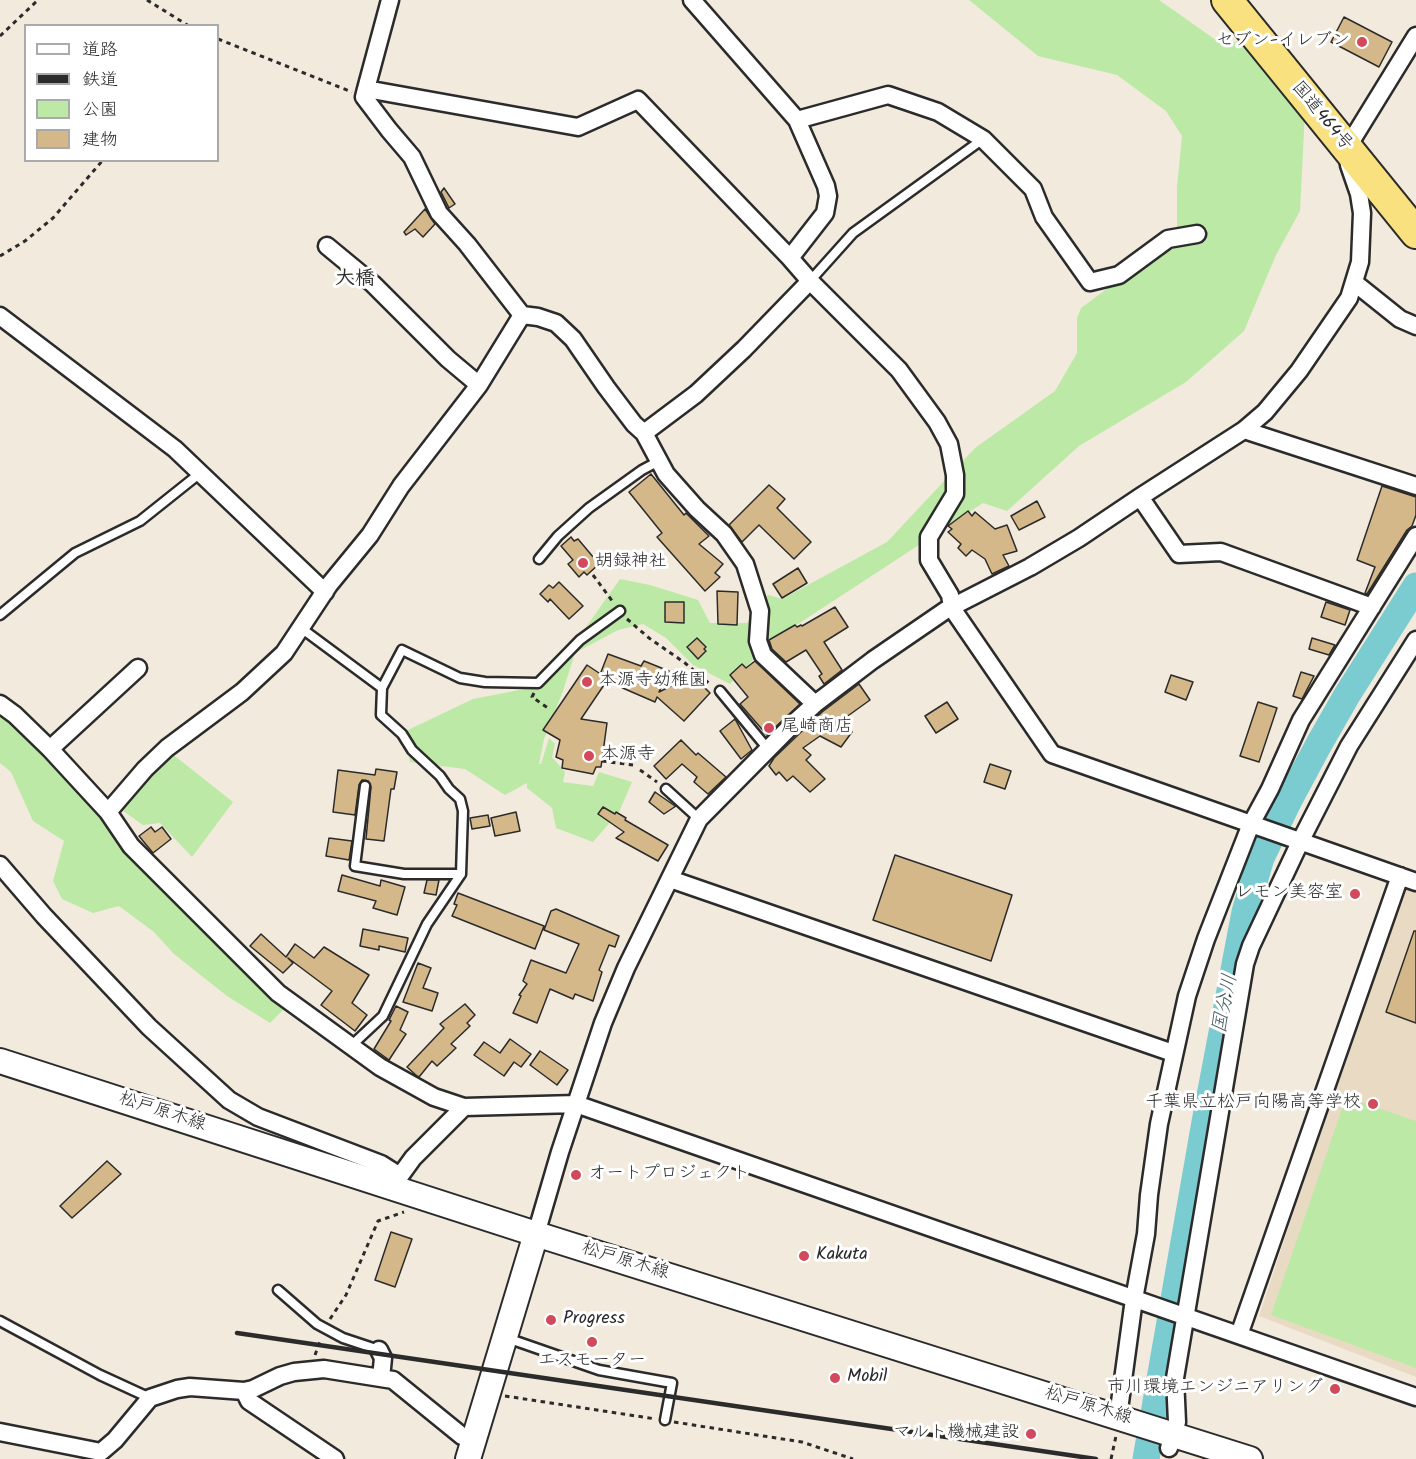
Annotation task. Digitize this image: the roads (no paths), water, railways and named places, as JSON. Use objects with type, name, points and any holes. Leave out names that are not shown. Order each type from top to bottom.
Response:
[{"type":"highway","name":"国道464号","points":[[1227,0],[1416,233]]},
{"type":"main road","name":"松戸原木線","points":[[0,1061],[398,1182],[536,1234],[1118,1417],[1171,1441],[1250,1459]]},
{"type":"main road","points":[[470,1449],[536,1234]]},
{"type":"street","points":[[390,0],[365,93],[389,130],[412,157],[439,213],[467,244],[522,315],[556,323],[573,339],[606,387],[634,424],[644,433],[666,474],[697,509],[724,534],[745,564],[760,611],[758,641],[763,655],[815,704]]},
{"type":"street","points":[[692,0],[797,120],[826,186],[828,196],[825,213],[790,258]]},
{"type":"street","points":[[536,1234],[603,1023],[626,968],[692,829],[699,819],[815,704],[873,660],[952,607],[1030,567],[1079,538],[1244,430],[1265,412],[1299,371],[1349,298],[1360,262],[1362,213],[1359,194],[1349,165],[1347,148],[1416,36]]},
{"type":"street","points":[[365,93],[578,127],[638,100],[810,281],[899,370],[937,422],[949,444],[955,475],[954,494],[929,537],[929,560],[950,595],[952,607],[1052,754],[1408,879],[1239,1335]]},
{"type":"street","points":[[797,120],[888,95],[938,112],[983,139],[1033,189],[1044,217],[1090,282],[1119,275],[1168,239],[1197,234]]},
{"type":"street","points":[[327,246],[373,284],[478,386]]},
{"type":"street","points":[[644,433],[696,394],[744,349],[810,281]]},
{"type":"street","points":[[1355,283],[1400,319],[1416,326]]},
{"type":"street","points":[[108,812],[145,769],[167,748],[258,679],[284,653],[325,592],[370,535],[406,478],[478,386],[522,315]]},
{"type":"street","points":[[0,316],[175,449],[325,592]]},
{"type":"street","points":[[1244,430],[1416,486]]},
{"type":"street","points":[[1140,496],[1179,554],[1221,552],[1372,607]]},
{"type":"street","points":[[1118,1417],[1134,1299],[1146,1234],[1159,1124],[1187,996],[1203,948],[1301,720],[1416,536]]},
{"type":"street","points":[[1171,1441],[1178,1414],[1175,1378],[1245,964],[1296,839],[1349,746],[1416,640]]},
{"type":"street","points":[[50,749],[138,668]]},
{"type":"street","points":[[0,704],[15,714],[50,749],[108,812],[131,846],[278,993],[380,1067],[434,1097],[464,1107],[576,1104],[1416,1397]]},
{"type":"street","points":[[0,865],[149,1027],[229,1100],[258,1117],[381,1164],[398,1182],[413,1158],[464,1107]]},
{"type":"street","points":[[670,879],[1173,1053]]},
{"type":"street","points":[[379,1350],[383,1358],[381,1378]]},
{"type":"street","points":[[0,1432],[101,1452],[115,1440],[150,1398],[190,1387],[244,1391],[294,1372],[324,1370],[393,1380],[462,1437],[470,1449]]},
{"type":"street","points":[[244,1391],[249,1401],[335,1459]]},
{"type":"lane","points":[[810,281],[853,233],[983,139]]},
{"type":"lane","points":[[539,559],[558,536],[589,508],[642,470],[659,461]]},
{"type":"lane","points":[[0,615],[75,553],[140,521],[199,474]]},
{"type":"lane","points":[[352,1046],[383,1016],[427,924],[461,874],[463,811],[460,799],[440,776],[412,750],[402,734],[381,715],[382,688],[402,650],[460,678],[485,682],[538,683],[580,640],[620,611]]},
{"type":"lane","points":[[301,628],[382,688]]},
{"type":"lane","points":[[720,692],[768,749]]},
{"type":"lane","points":[[365,786],[355,866],[404,874],[461,874]]},
{"type":"lane","points":[[666,789],[699,819]]},
{"type":"lane","points":[[278,1290],[317,1324],[343,1338],[379,1350]]},
{"type":"lane","points":[[0,1321],[100,1375],[150,1398]]},
{"type":"lane","points":[[505,1337],[599,1370],[672,1383],[665,1420]]},
{"type":"waterway","name":"国分川","points":[[1146,1459],[1205,1122],[1245,912],[1261,858],[1319,744],[1416,586]]},
{"type":"railway","points":[[237,1333],[1096,1459]]},
{"type":"place","name":"セブン-イレブン","points":[[1362,42]]},
{"type":"place","name":"胡録神社","points":[[583,563]]},
{"type":"place","name":"本源寺幼稚園","points":[[587,682]]},
{"type":"place","name":"尾崎商店","points":[[769,728]]},
{"type":"place","name":"本源寺","points":[[589,756]]},
{"type":"place","name":"レモン美容室","points":[[1355,894]]},
{"type":"place","name":"千葉県立松戸向陽高等学校","points":[[1373,1104]]},
{"type":"place","name":"オートプロジェクト","points":[[576,1175]]},
{"type":"place","name":"Kakuta","points":[[804,1256]]},
{"type":"place","name":"Progress","points":[[551,1320]]},
{"type":"place","name":"エスモーター","points":[[592,1342]]},
{"type":"place","name":"Mobil","points":[[835,1378]]},
{"type":"place","name":"市川環境エンジニアリング","points":[[1335,1389]]},
{"type":"place","name":"マルト機械建設","points":[[1031,1434]]},
{"type":"district","name":"大橋","points":[[355,281]]}]
